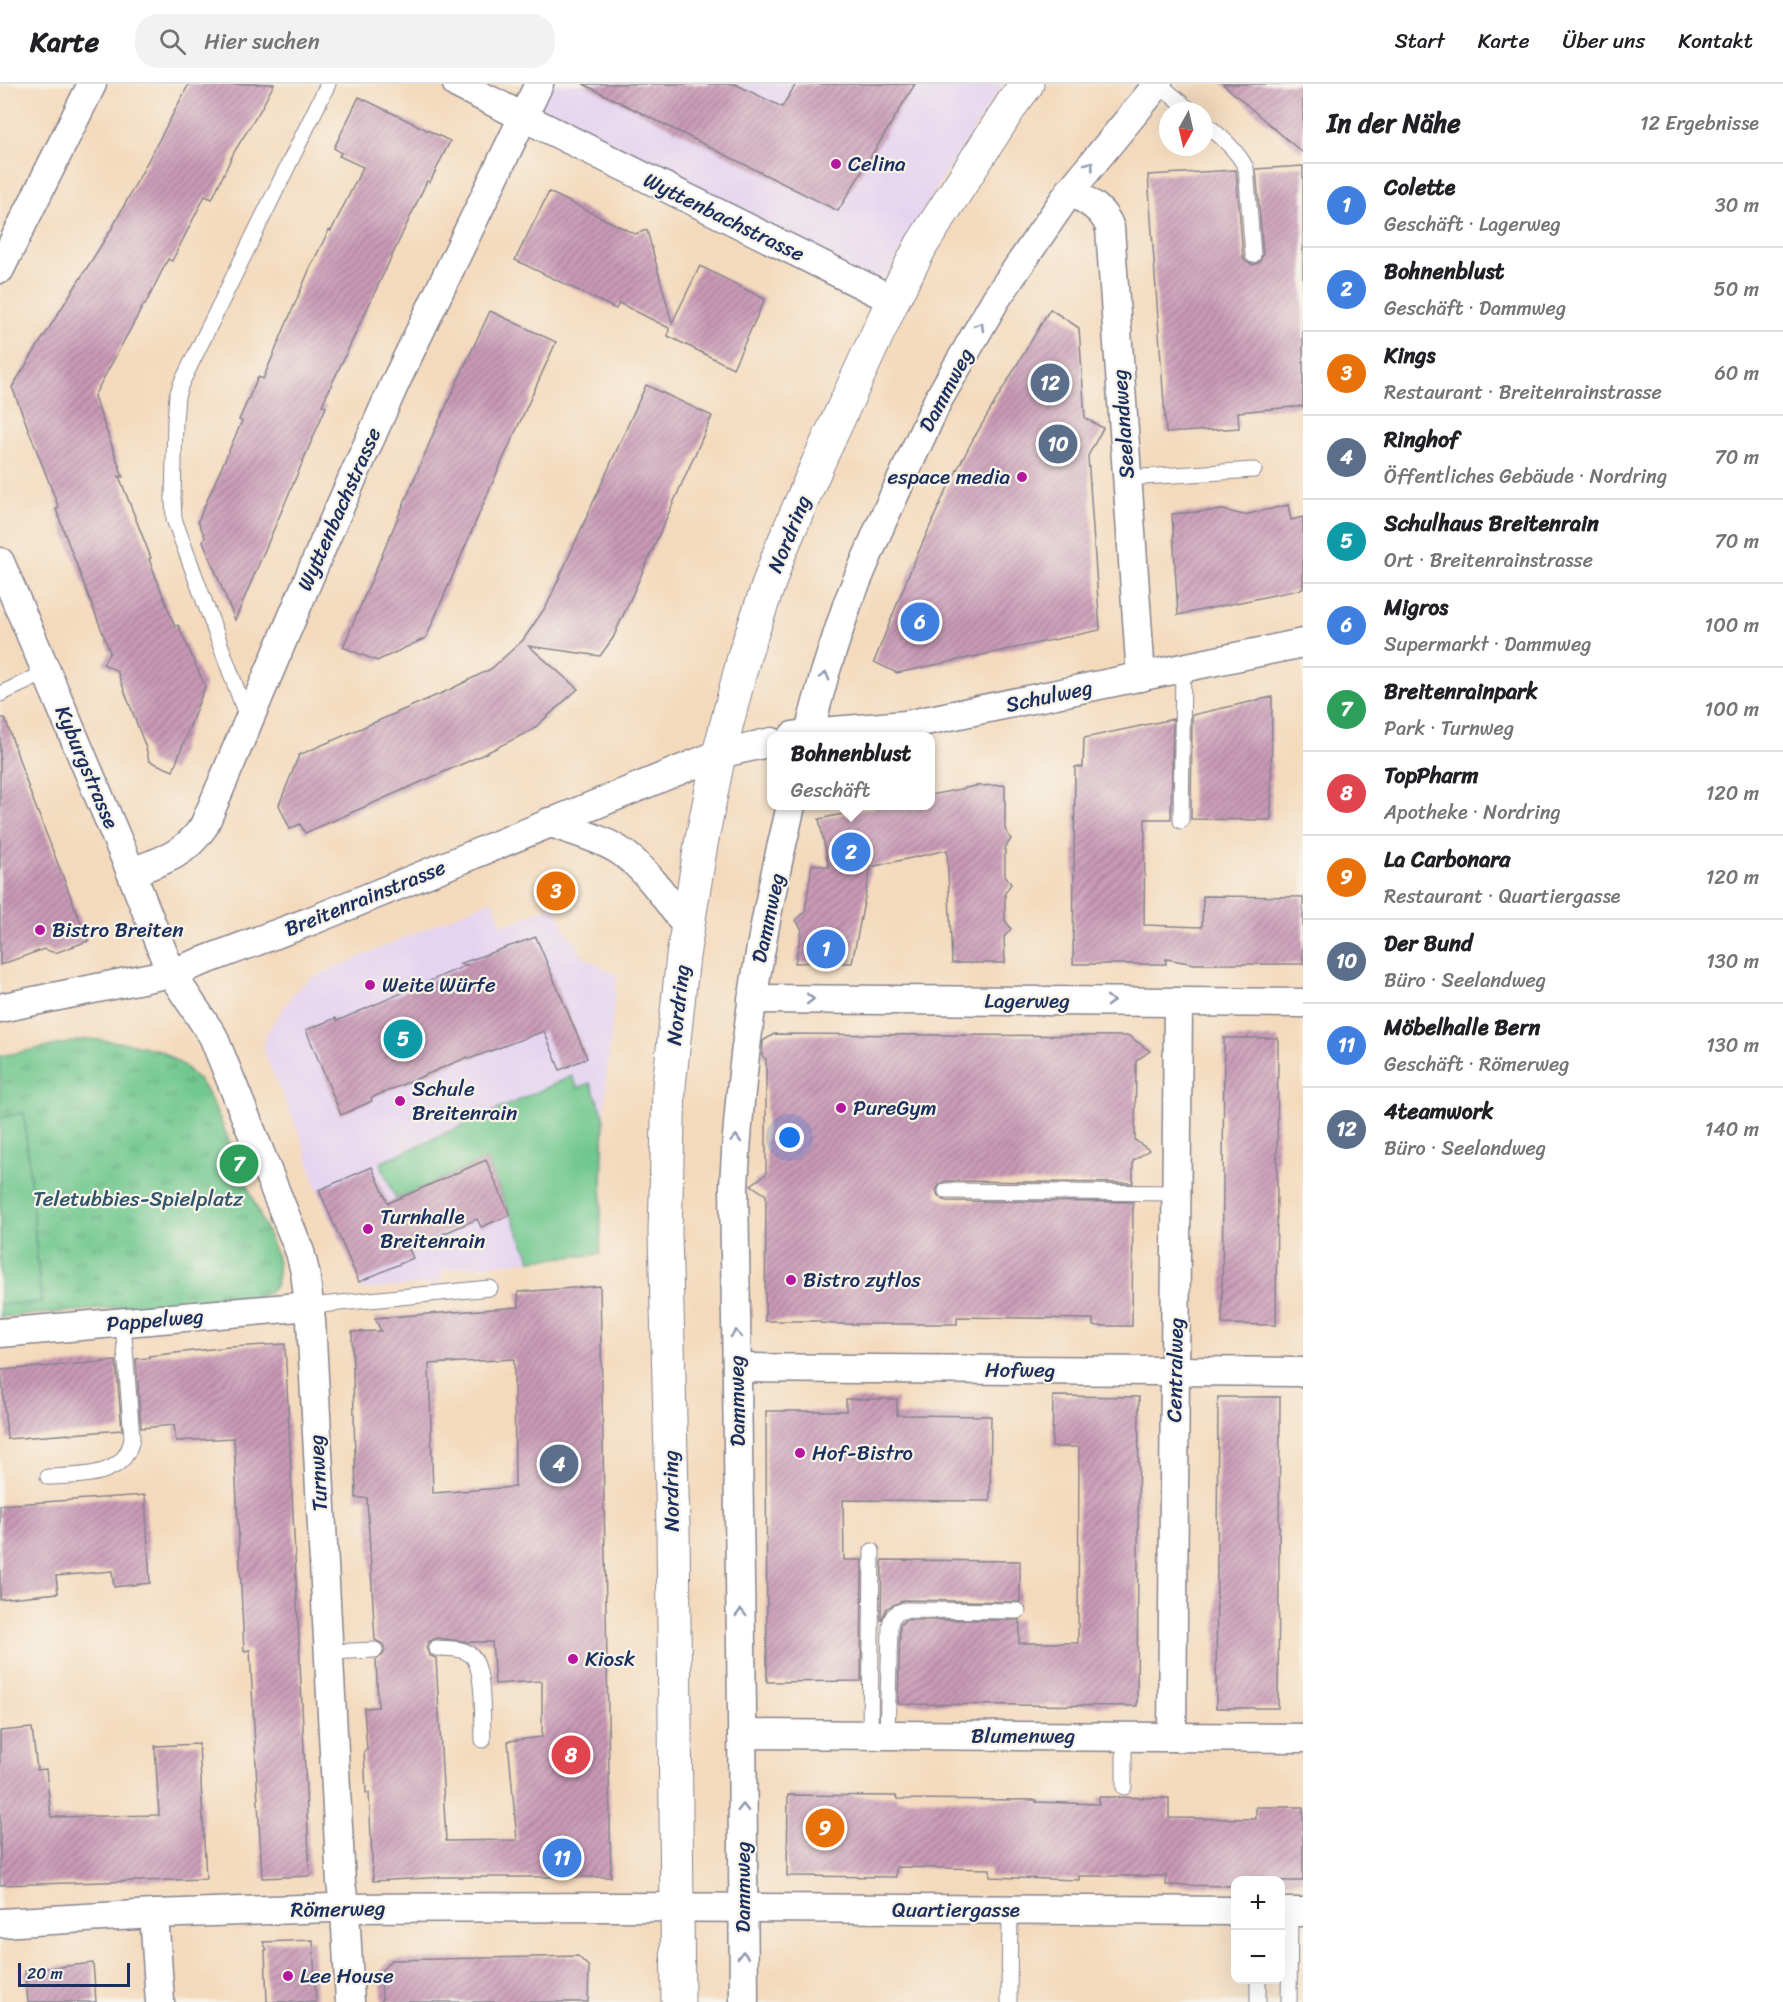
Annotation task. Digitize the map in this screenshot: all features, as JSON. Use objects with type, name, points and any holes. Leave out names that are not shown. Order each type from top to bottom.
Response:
[{"type":"main road","name":"Nordring","points":[[678,2002],[673,1529],[665,1233],[669,1086],[687,927],[719,754],[745,653],[778,554],[893,300],[922,244],[1014,101],[1028,84]]},
{"type":"street","points":[[1,266],[92,84]]},
{"type":"street","name":"Wyttenbachstrasse","points":[[457,84],[893,300]]},
{"type":"street","name":"Wyttenbachstrasse","points":[[131,872],[176,855],[188,846],[204,826],[325,540],[387,402],[539,84]]},
{"type":"street","name":"Dammweg","points":[[805,732],[848,602],[938,400],[996,298],[1070,191],[1158,84]]},
{"type":"street","name":"Seelandweg","points":[[1070,191],[1100,210],[1110,228],[1126,478],[1142,677]]},
{"type":"street","name":"Kyburgstrasse","points":[[0,562],[131,872],[171,973]]},
{"type":"street","name":"Schulweg","points":[[835,732],[906,725],[1303,643]]},
{"type":"street","points":[[719,754],[767,743]]},
{"type":"street","name":"Breitenrainstrasse","points":[[0,1008],[171,973],[311,921],[719,754]]},
{"type":"street","name":"Dammweg","points":[[744,2002],[734,1186],[737,1119],[752,999],[790,810]]},
{"type":"street","points":[[549,822],[605,844],[626,855],[650,879],[687,927]]},
{"type":"street","name":"Turnweg","points":[[171,973],[213,1036],[300,1252],[305,1272],[310,1306],[341,1883],[345,1909],[350,2002]]},
{"type":"street","name":"Lagerweg","points":[[752,999],[1303,1003]]},
{"type":"street","name":"Centralweg","points":[[1172,1737],[1178,1003]]},
{"type":"street","name":"Pappelweg","points":[[0,1333],[310,1306]]},
{"type":"street","name":"Hofweg","points":[[737,1368],[1303,1372]]},
{"type":"street","name":"Blumenweg","points":[[742,1734],[1303,1738]]},
{"type":"street","name":"Quartiergasse","points":[[676,1908],[1231,1911]]},
{"type":"street","name":"Römerweg","points":[[0,1923],[154,1914],[345,1909],[676,1908]]},
{"type":"street","points":[[154,1914],[160,2002]]},
{"type":"lane","points":[[249,722],[174,519],[172,499],[176,407],[181,384],[328,84]]},
{"type":"lane","points":[[1158,84],[1180,102]]},
{"type":"lane","points":[[1213,130],[1228,143],[1246,168],[1253,255]]},
{"type":"lane","points":[[1126,478],[1254,470]]},
{"type":"lane","points":[[1182,821],[1183,668]]},
{"type":"lane","points":[[0,693],[47,672]]},
{"type":"lane","points":[[946,1191],[1177,1193]]},
{"type":"lane","points":[[310,1306],[490,1288]]},
{"type":"lane","points":[[48,1478],[106,1471],[118,1465],[130,1448],[132,1438],[123,1323]]},
{"type":"lane","points":[[873,1551],[879,1735]]},
{"type":"lane","points":[[879,1735],[890,1621],[893,1616],[899,1611],[906,1610],[1018,1611]]},
{"type":"lane","points":[[436,1648],[462,1650],[472,1656],[479,1675],[483,1740]]},
{"type":"lane","points":[[328,1652],[375,1650]]},
{"type":"lane","points":[[1124,1736],[1124,1787]]},
{"type":"lane","points":[[1010,1910],[1010,2002]]},
{"type":"lane","points":[[1289,2002],[1291,1912]]},
{"type":"lane","points":[[1258,1984],[1258,2002]]},
{"type":"shaded area","points":[[542,84],[1003,84],[943,177],[879,291],[526,116]]},
{"type":"shaded area","name":"Schule Breitenrain","points":[[492,900],[503,926],[554,905],[584,957],[617,975],[606,1082],[601,1254],[444,1269],[440,1283],[363,1290],[318,1191],[301,1137],[265,1055],[266,1034],[294,993],[311,978]],"holes":[[[572,1076],[578,1088],[604,1115],[600,1253],[531,1260],[486,1160]]]},
{"type":"green space","name":"Teletubbies-Spielplatz","points":[[88,1039],[128,1043],[159,1050],[184,1066],[207,1092],[276,1254],[278,1275],[270,1292],[257,1297],[0,1317],[0,1305],[41,1302],[24,1113],[0,1118],[0,1056]]},
{"type":"green space","points":[[572,1076],[578,1088],[590,1083],[604,1115],[600,1254],[531,1260],[486,1160],[396,1199],[380,1163]]},
{"type":"green space","points":[[24,1113],[41,1302],[0,1305],[0,1118]]},
{"type":"building","points":[[189,84],[274,84],[234,152],[212,199],[205,196],[172,261],[168,259],[94,396],[123,477],[119,476],[175,627],[178,625],[205,686],[173,771],[149,761],[117,671],[103,664],[110,652],[56,509],[59,508],[12,387],[112,228]]},
{"type":"building","points":[[583,84],[735,84],[782,107],[796,84],[915,84],[838,211]]},
{"type":"building","points":[[1223,84],[1303,84],[1303,153],[1263,119]]},
{"type":"building","points":[[359,97],[450,141],[430,182],[427,181],[322,405],[326,407],[235,620],[203,541],[205,537],[198,521],[242,421],[239,420],[258,377],[263,379],[310,268],[363,167],[339,156],[341,153],[334,148]]},
{"type":"building","points":[[1303,166],[1303,406],[1238,412],[1239,428],[1166,433],[1148,175],[1236,170],[1243,256],[1245,261],[1253,265],[1259,263],[1263,254],[1256,169]]},
{"type":"building","points":[[549,192],[635,234],[647,230],[672,323],[700,266],[765,299],[733,368],[668,336],[669,328],[619,303],[616,309],[515,260]]},
{"type":"building","name":"espace media","points":[[1050,309],[1079,328],[1085,418],[1103,428],[1088,456],[1100,630],[897,673],[874,662],[911,569],[943,497],[972,441]]},
{"type":"building","points":[[490,311],[556,342],[426,638],[377,661],[343,647],[435,430]]},
{"type":"building","points":[[646,385],[712,416],[613,638],[600,656],[529,646],[578,689],[532,730],[478,757],[305,833],[300,824],[290,829],[279,805],[299,755],[449,690],[491,669],[523,640],[547,605]]},
{"type":"building","points":[[1288,505],[1291,520],[1303,517],[1303,589],[1178,615],[1172,514],[1223,510],[1244,515]]},
{"type":"building","points":[[1272,697],[1271,820],[1191,819],[1192,715]]},
{"type":"building","points":[[0,718],[5,718],[30,792],[88,941],[55,953],[44,949],[0,965]]},
{"type":"building","points":[[1173,719],[1171,819],[1145,819],[1144,925],[1202,927],[1203,896],[1303,897],[1303,964],[1195,964],[1166,959],[1166,964],[1073,964],[1075,767],[1083,767],[1084,738]]},
{"type":"building","points":[[1005,785],[1005,829],[1011,839],[1005,848],[1005,875],[1011,884],[1005,893],[1005,920],[1011,929],[1004,937],[1005,963],[952,963],[947,850],[871,867],[852,963],[835,963],[828,968],[819,962],[795,963],[802,930],[796,920],[805,912],[812,864],[829,867],[819,819],[861,810],[935,810],[935,794],[976,786]]},
{"type":"building","points":[[536,937],[587,1058],[560,1070],[544,1031],[469,1059],[468,1057],[371,1098],[372,1101],[341,1115],[306,1030],[336,1018],[337,1021],[467,965],[459,964]]},
{"type":"building","points":[[774,1034],[1129,1036],[1150,1051],[1136,1061],[1135,1140],[1149,1150],[1133,1161],[1133,1183],[946,1181],[941,1183],[936,1190],[938,1196],[946,1201],[1133,1202],[1132,1326],[1093,1326],[1093,1319],[957,1317],[957,1324],[836,1324],[820,1323],[820,1321],[765,1321],[766,1195],[751,1185],[766,1174],[766,1059],[762,1056],[763,1041]]},
{"type":"building","points":[[1224,1038],[1278,1038],[1276,1325],[1222,1324]]},
{"type":"building","points":[[486,1160],[510,1215],[481,1227],[477,1219],[409,1249],[413,1258],[359,1282],[319,1190],[372,1167],[388,1203]]},
{"type":"building","points":[[600,1286],[611,1877],[445,1877],[373,1881],[369,1793],[366,1793],[364,1751],[367,1750],[364,1708],[378,1707],[376,1660],[383,1655],[385,1650],[383,1644],[375,1640],[367,1498],[356,1498],[352,1332],[381,1331],[375,1318],[519,1307],[518,1292]],"holes":[[[514,1359],[515,1487],[433,1493],[429,1364]],[[437,1638],[492,1642],[495,1684],[542,1681],[542,1737],[508,1741],[517,1840],[446,1841],[436,1658],[430,1656],[426,1648],[428,1642]]]},
{"type":"building","points":[[285,1344],[310,1876],[262,1878],[250,1650],[244,1651],[234,1438],[176,1441],[174,1425],[141,1428],[136,1359],[229,1347]]},
{"type":"building","points":[[116,1361],[122,1430],[7,1439],[1,1370]]},
{"type":"building","points":[[1053,1396],[1139,1397],[1137,1706],[898,1704],[900,1625],[905,1620],[1020,1620],[1019,1643],[1078,1643],[1079,1447],[1052,1447]]},
{"type":"building","points":[[1218,1397],[1280,1397],[1278,1708],[1216,1708]]},
{"type":"building","points":[[846,1399],[897,1399],[897,1415],[991,1416],[990,1501],[843,1500],[844,1560],[862,1560],[861,1681],[767,1682],[766,1411],[846,1411]]},
{"type":"building","points":[[145,1495],[150,1583],[114,1587],[112,1571],[56,1576],[58,1593],[0,1599],[0,1505]]},
{"type":"building","points":[[882,1560],[1020,1561],[1020,1602],[904,1600],[887,1608],[881,1621]]},
{"type":"building","points":[[32,1728],[37,1770],[46,1769],[51,1817],[159,1815],[155,1746],[199,1744],[206,1879],[0,1885],[0,1731]]},
{"type":"building","points":[[788,1795],[896,1796],[897,1799],[1036,1800],[1036,1802],[1099,1804],[1099,1797],[1169,1798],[1169,1818],[1256,1819],[1256,1807],[1303,1807],[1303,1881],[1285,1881],[1285,1876],[1231,1876],[1231,1886],[1166,1885],[1166,1876],[1079,1876],[1079,1880],[990,1877],[990,1869],[896,1867],[896,1877],[787,1876]]},
{"type":"building","points":[[313,1940],[316,2002],[267,2002],[265,1950],[267,1950],[263,1942]]},
{"type":"building","points":[[578,1956],[589,1967],[588,2002],[382,2002],[381,1971],[391,1960]]},
{"type":"building","points":[[93,1963],[96,2002],[28,2002],[25,1971]]},
{"type":"place","name":"Celina","points":[[836,164]]},
{"type":"place","name":"4teamwork","points":[[1050,383]]},
{"type":"place","name":"Der Bund","points":[[1058,444]]},
{"type":"place","name":"espace media","points":[[1022,477]]},
{"type":"place","name":"Migros","points":[[920,622]]},
{"type":"place","name":"Bohnenblust","points":[[851,852]]},
{"type":"place","name":"Kings","points":[[556,891]]},
{"type":"place","name":"Bistro Breiten","points":[[40,930]]},
{"type":"place","name":"Colette","points":[[826,949]]},
{"type":"place","name":"Weite Würfe","points":[[370,985]]},
{"type":"place","name":"Schulhaus Breitenrain","points":[[403,1039]]},
{"type":"place","name":"Schule Breitenrain","points":[[400,1101]]},
{"type":"place","name":"PureGym","points":[[841,1108]]},
{"type":"place","name":"Breitenrainpark","points":[[239,1164]]},
{"type":"place","name":"Turnhalle Breitenrain","points":[[368,1229]]},
{"type":"place","name":"Bistro zytlos","points":[[791,1280]]},
{"type":"place","name":"Hof-Bistro","points":[[800,1453]]},
{"type":"place","name":"Ringhof","points":[[559,1464]]},
{"type":"place","name":"Kiosk","points":[[573,1659]]},
{"type":"place","name":"TopPharm","points":[[571,1755]]},
{"type":"place","name":"La Carbonara","points":[[825,1828]]},
{"type":"place","name":"Möbelhalle Bern","points":[[562,1858]]},
{"type":"place","name":"Lee House","points":[[288,1976]]}]
